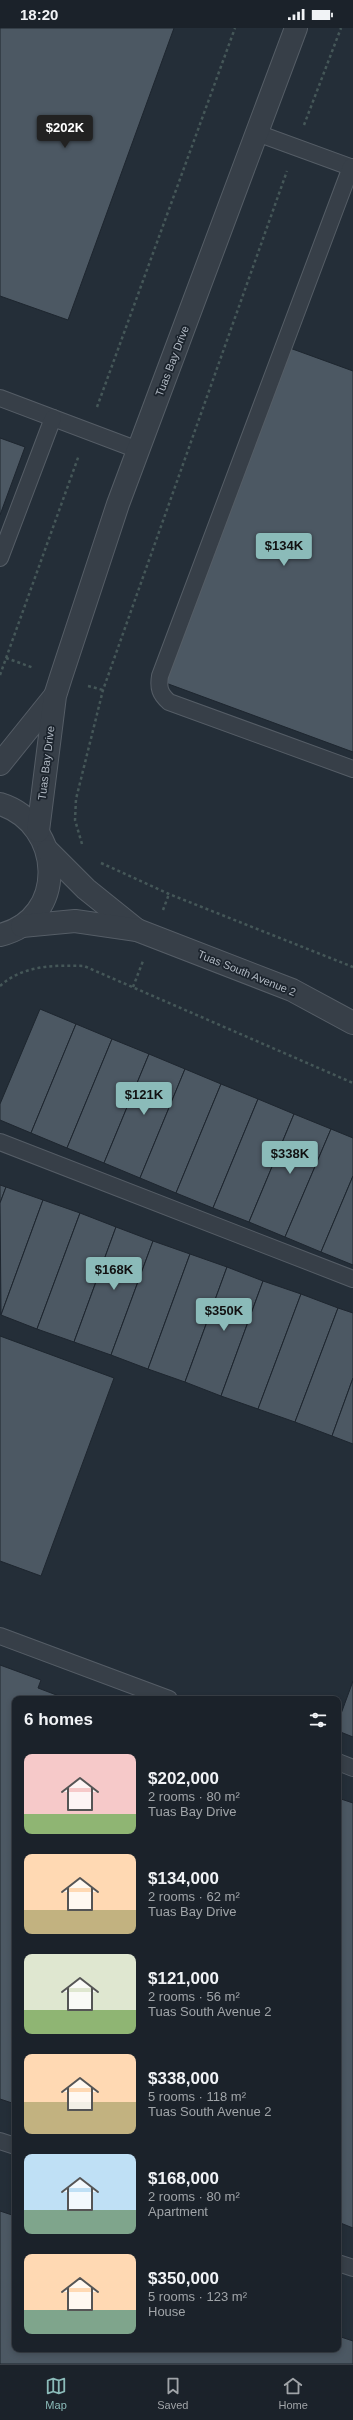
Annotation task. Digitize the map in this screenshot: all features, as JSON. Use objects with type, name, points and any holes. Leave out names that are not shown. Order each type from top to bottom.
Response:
[{"type":"street","name":"Tuas Bay Drive","points":[[38,831],[55,696],[118,504],[296,28]]},
{"type":"street","name":"Tuas Bay Drive","points":[[0,764],[55,696]]},
{"type":"street","points":[[0,804],[22,814],[38,831],[48,851],[50,874],[45,897],[35,913],[7,933]]},
{"type":"street","name":"Tuas South Avenue 2","points":[[48,851],[86,889],[137,930]]},
{"type":"street","name":"Tuas South Avenue 2","points":[[7,933],[75,921],[137,930],[292,990],[353,1023]]},
{"type":"lane","points":[[257,133],[352,168],[160,676],[159,684],[161,695],[168,702],[353,769]]},
{"type":"lane","points":[[0,398],[138,450]]},
{"type":"lane","points":[[0,558],[53,418]]},
{"type":"lane","points":[[0,1142],[353,1279]]},
{"type":"lane","points":[[0,1636],[161,1696]]},
{"type":"lane","points":[[341,1763],[353,1768]]},
{"type":"lane","points":[[0,2141],[12,2145]]},
{"type":"lane","points":[[341,2264],[353,2268]]},
{"type":"path","points":[[0,675],[235,28]]},
{"type":"path","points":[[0,986],[23,970],[58,966],[84,966],[353,1083]]},
{"type":"building","points":[[0,28],[174,28],[68,320],[0,296]]},
{"type":"building","points":[[287,347],[353,371],[353,752],[163,682]]},
{"type":"building","points":[[0,438],[25,447],[0,515]]},
{"type":"building","points":[[40,1009],[76,1024],[31,1133],[0,1120],[0,1104]]},
{"type":"building","points":[[76,1024],[112,1039],[67,1148],[31,1133]]},
{"type":"building","points":[[112,1039],[149,1054],[104,1163],[67,1148]]},
{"type":"building","points":[[149,1054],[185,1069],[140,1178],[104,1163]]},
{"type":"building","points":[[185,1069],[221,1084],[176,1193],[140,1178]]},
{"type":"building","points":[[221,1084],[258,1099],[213,1208],[176,1193]]},
{"type":"building","points":[[258,1099],[294,1114],[249,1222],[213,1208]]},
{"type":"building","points":[[294,1114],[331,1129],[285,1237],[249,1222]]},
{"type":"building","points":[[331,1129],[353,1138],[353,1176],[321,1252],[285,1237]]},
{"type":"building","points":[[353,1176],[353,1265],[321,1252]]},
{"type":"building","points":[[0,1185],[6,1187],[0,1203]]},
{"type":"building","points":[[6,1187],[43,1200],[1,1315],[0,1203]]},
{"type":"building","points":[[43,1200],[80,1213],[37,1329],[1,1315]]},
{"type":"building","points":[[80,1213],[116,1227],[74,1342],[37,1329]]},
{"type":"building","points":[[116,1227],[153,1241],[111,1355],[74,1342]]},
{"type":"building","points":[[153,1241],[190,1254],[148,1369],[111,1355]]},
{"type":"building","points":[[190,1254],[227,1267],[185,1382],[148,1369]]},
{"type":"building","points":[[227,1267],[263,1281],[221,1396],[185,1382]]},
{"type":"building","points":[[263,1281],[301,1294],[258,1409],[221,1396]]},
{"type":"building","points":[[301,1294],[338,1308],[295,1422],[258,1409]]},
{"type":"building","points":[[338,1308],[353,1313],[353,1378],[332,1436],[295,1422]]},
{"type":"building","points":[[0,1336],[114,1378],[41,1576],[0,1561]]},
{"type":"building","points":[[353,1378],[353,1444],[332,1436]]},
{"type":"building","points":[[0,1665],[41,1680],[38,1688],[59,1696],[12,1696],[12,2103],[0,2099]]},
{"type":"building","points":[[353,1681],[353,1737],[341,1732],[341,1714]]},
{"type":"building","points":[[341,1799],[353,1803],[353,2228],[341,2223]]},
{"type":"building","points":[[0,2211],[12,2215],[12,2352],[341,2352],[341,2337],[353,2341],[353,2364],[0,2364]]}]
